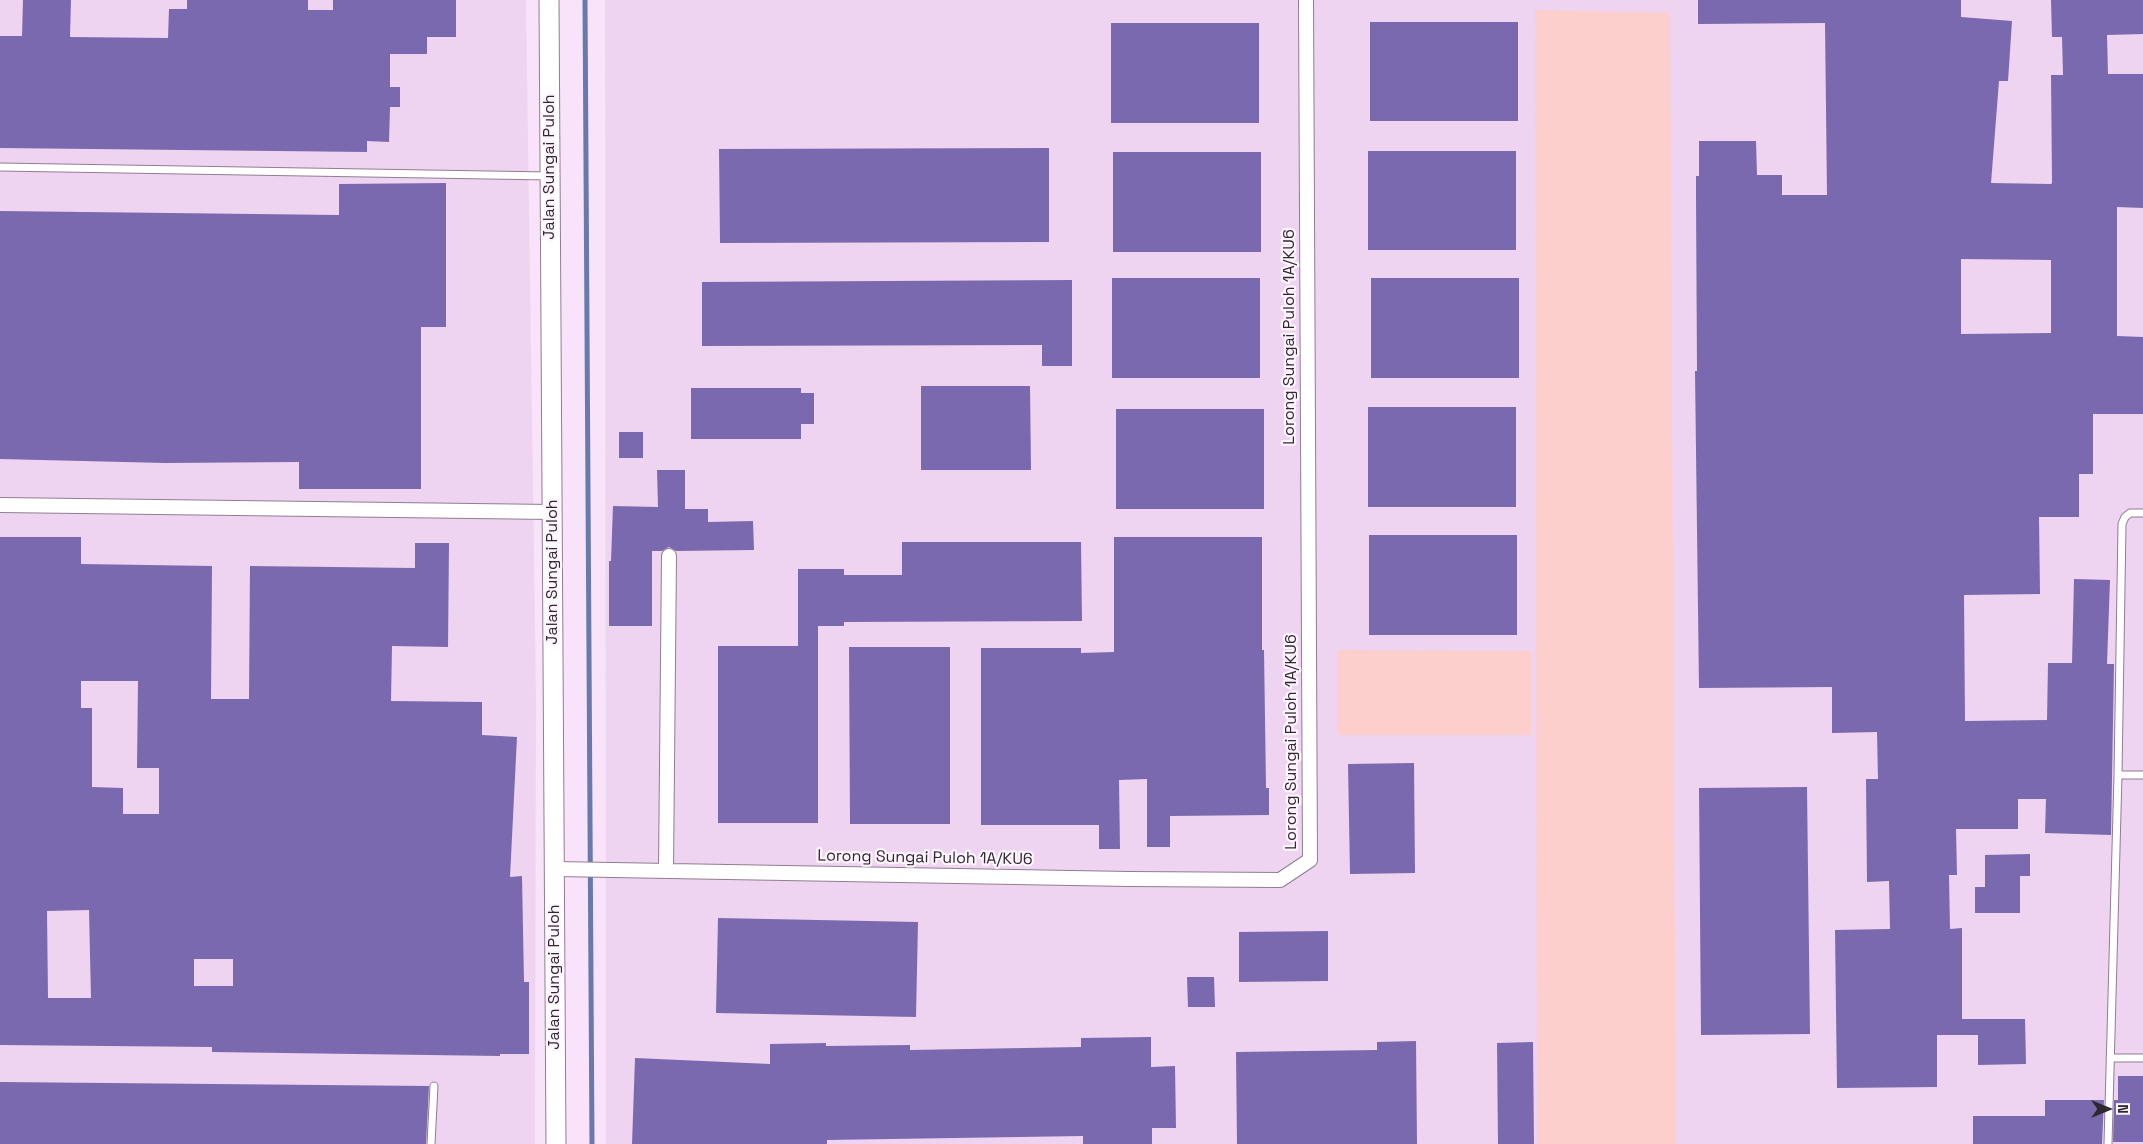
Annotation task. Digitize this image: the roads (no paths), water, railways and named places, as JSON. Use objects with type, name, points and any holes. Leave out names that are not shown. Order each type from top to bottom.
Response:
[{"type":"street","name":"Jalan Sungai Puloh","points":[[550,0],[556,1144]]},
{"type":"street","name":"Lorong Sungai Puloh 1A/KU6","points":[[554,869],[1280,880],[1310,860],[1306,0]]},
{"type":"street","points":[[0,505],[552,512]]},
{"type":"street","points":[[666,870],[669,556]]},
{"type":"lane","points":[[0,166],[550,176]]},
{"type":"lane","points":[[2108,1144],[2118,775],[2122,524],[2125,517],[2130,513],[2143,513]]},
{"type":"lane","points":[[2118,775],[2143,775]]},
{"type":"lane","points":[[2110,1058],[2143,1058]]},
{"type":"lane","points":[[431,1144],[434,1086]]},
{"type":"waterway","points":[[585,0],[592,1144]]}]
